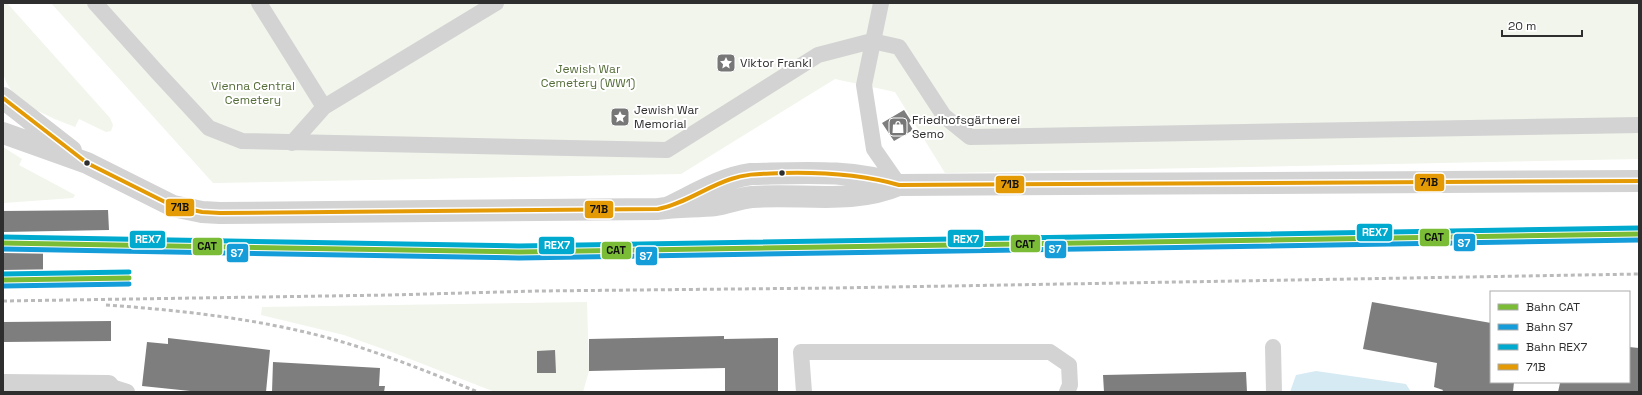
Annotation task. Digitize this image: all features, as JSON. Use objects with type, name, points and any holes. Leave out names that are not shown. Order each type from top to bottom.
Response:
[{"type":"street","points":[[3,98],[86,163]]},
{"type":"street","points":[[3,133],[86,163],[173,206],[202,212],[307,214],[658,209],[669,207],[724,180],[751,174],[844,173],[864,176],[900,185],[1639,181]]},
{"type":"street","points":[[3,385],[114,390]]},
{"type":"lane","points":[[95,3],[209,128],[242,142],[668,150],[818,55],[872,41],[899,47],[944,116],[970,137],[1639,125]]},
{"type":"lane","points":[[259,3],[324,107]]},
{"type":"lane","points":[[292,143],[324,107],[496,3]]},
{"type":"lane","points":[[882,3],[872,41],[864,85],[874,149],[900,185]]},
{"type":"lane","points":[[1273,347],[1274,392]]},
{"type":"lane","points":[[804,392],[801,352],[1050,352],[1069,365],[1070,385],[1067,392]]},
{"type":"green space","points":[[3,3],[7,3],[110,118],[113,125],[111,131],[106,132],[79,119],[75,127],[65,123],[31,107],[12,91],[6,82],[2,63]]},
{"type":"green space","name":"Vienna Central Cemetery","points":[[51,3],[1639,3],[1639,159],[945,173],[895,92],[835,79],[681,174],[213,183]]},
{"type":"green space","points":[[3,147],[22,159],[19,165],[75,195],[73,198],[3,203]]},
{"type":"green space","points":[[587,302],[589,371],[583,392],[495,392],[344,335],[261,315],[262,307]]},
{"type":"water","points":[[1316,371],[1406,384],[1411,392],[1290,392],[1296,375]]},
{"type":"building","name":"Friedhofsgärtnerei Semo","points":[[904,110],[911,121],[909,123],[913,130],[894,141],[882,123]]},
{"type":"building","points":[[108,210],[109,230],[3,232],[3,211]]},
{"type":"building","points":[[43,250],[43,273],[3,274],[3,251]]},
{"type":"building","points":[[1372,302],[1490,323],[1490,383],[1514,383],[1513,392],[1442,392],[1443,390],[1434,387],[1437,363],[1363,349]]},
{"type":"building","points":[[111,321],[111,341],[3,342],[3,322]]},
{"type":"building","points":[[724,336],[724,339],[778,338],[778,392],[725,392],[725,368],[589,371],[589,339]]},
{"type":"building","points":[[168,338],[270,350],[266,392],[200,392],[142,386],[147,342],[168,344]]},
{"type":"building","points":[[1630,347],[1639,348],[1639,392],[1558,392],[1560,383],[1630,383]]},
{"type":"building","points":[[555,350],[556,373],[537,373],[537,351]]},
{"type":"building","points":[[273,362],[380,368],[379,386],[385,386],[384,392],[272,392]]},
{"type":"building","points":[[1246,372],[1247,392],[1104,392],[1103,375]]},
{"type":"railway","points":[[3,301],[1639,274]]},
{"type":"railway","points":[[106,305],[160,309],[214,316],[268,324],[321,336],[381,354],[478,392]]},
{"type":"rail line","name":"REX7","points":[[3,237],[519,246],[1639,228]]},
{"type":"rail line","name":"CAT","points":[[3,243],[519,252],[1639,234]]},
{"type":"rail line","name":"S7","points":[[3,249],[519,258],[1639,240]]},
{"type":"rail line","name":"REX7","points":[[3,274],[129,272]]},
{"type":"rail line","name":"CAT","points":[[3,280],[129,278]]},
{"type":"rail line","name":"S7","points":[[3,286],[129,284]]},
{"type":"transit line","name":"71B","points":[[3,98],[87,163],[173,206],[202,212],[220,213],[658,209],[668,207],[722,182],[737,177],[756,174],[782,173],[841,174],[870,178],[899,185],[1639,181]]},
{"type":"place","name":"Viktor Frankl","points":[[726,63]]},
{"type":"place","name":"Jewish War Memorial","points":[[620,117]]},
{"type":"place","name":"Friedhofsgärtnerei Semo","points":[[898,127]]},
{"type":"park label","name":"Jewish War Cemetery (WW1)","points":[[588,76]]}]
